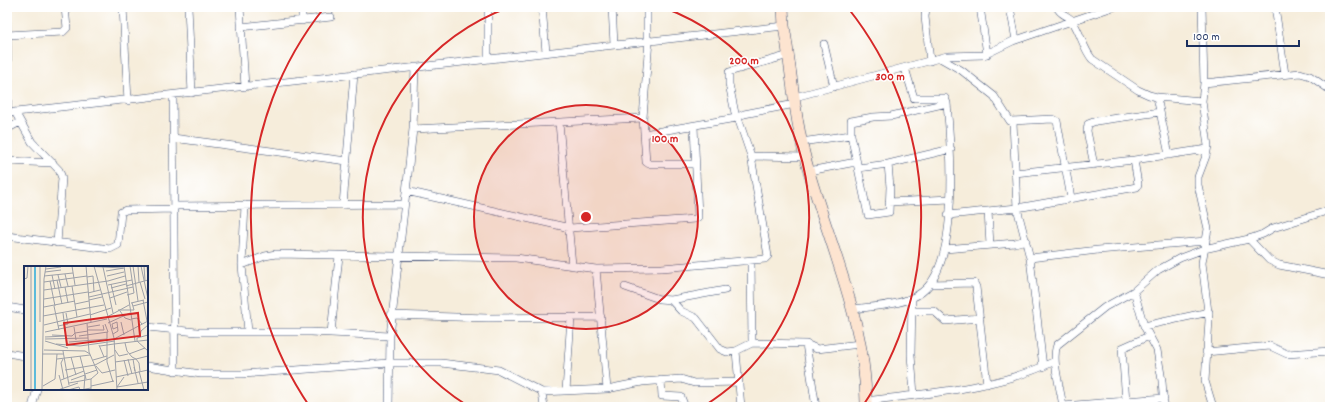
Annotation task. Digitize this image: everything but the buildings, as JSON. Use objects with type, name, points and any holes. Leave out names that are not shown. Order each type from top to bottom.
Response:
[{"type":"street","points":[[7,35],[63,32],[67,28],[65,7]]},
{"type":"street","points":[[123,7],[128,101]]},
{"type":"street","points":[[188,7],[192,93]]},
{"type":"street","points":[[240,7],[245,87]]},
{"type":"street","points":[[302,7],[302,21]]},
{"type":"street","points":[[488,7],[488,59]]},
{"type":"street","points":[[542,7],[546,52]]},
{"type":"street","points":[[612,7],[614,44]]},
{"type":"street","points":[[647,7],[648,40],[642,118],[647,163],[695,164]]},
{"type":"street","points":[[783,7],[784,26],[801,142],[852,309],[860,344],[866,404],[1015,378],[1055,361]]},
{"type":"street","points":[[926,7],[925,17],[930,61]]},
{"type":"street","points":[[980,7],[987,54]]},
{"type":"street","points":[[1010,7],[1016,40]]},
{"type":"street","points":[[1058,7],[1061,14],[1073,20],[1087,53],[1092,59],[1138,90],[1157,97],[1202,101]]},
{"type":"street","points":[[644,134],[737,118],[744,114],[795,101],[834,87],[940,58],[987,54],[1016,40],[1113,7]]},
{"type":"street","points":[[1202,7],[1204,83],[1202,101],[1207,149],[1198,177],[1198,185],[1207,218],[1208,229],[1204,249],[1202,274],[1209,312],[1210,330],[1206,352],[1205,380],[1213,407]]},
{"type":"street","points":[[1275,7],[1285,74]]},
{"type":"street","points":[[241,26],[331,17]]},
{"type":"street","points":[[7,18],[10,113],[20,122],[32,142],[59,170],[62,185],[57,242]]},
{"type":"street","points":[[10,113],[173,96],[648,40],[784,26]]},
{"type":"street","points":[[824,44],[834,87]]},
{"type":"street","points":[[242,265],[270,254],[516,258],[572,264],[596,269],[662,268],[765,259],[768,256],[751,156],[737,118],[729,72],[789,55]]},
{"type":"street","points":[[940,58],[961,70],[994,96],[1003,108],[1007,119],[1013,122],[1053,119],[1057,121],[1071,198]]},
{"type":"street","points":[[389,407],[390,336],[413,129],[415,67]]},
{"type":"street","points":[[852,309],[912,298],[930,284],[940,267],[945,249],[951,185],[951,149],[947,103],[945,98],[914,98],[905,68]]},
{"type":"street","points":[[1204,83],[1300,73],[1310,76],[1330,90]]},
{"type":"street","points":[[343,205],[354,74]]},
{"type":"street","points":[[173,96],[176,330],[175,371]]},
{"type":"street","points":[[1157,97],[1169,155]]},
{"type":"street","points":[[888,164],[889,202],[887,214],[868,215],[851,135],[850,125],[852,120],[891,116],[947,103]]},
{"type":"street","points":[[1094,165],[1087,131],[1088,124],[1096,121],[1160,112]]},
{"type":"street","points":[[413,129],[642,118]]},
{"type":"street","points":[[7,128],[20,122]]},
{"type":"street","points":[[1013,122],[1017,208],[1030,258],[1043,367]]},
{"type":"street","points":[[559,123],[570,228],[572,264]]},
{"type":"street","points":[[406,191],[570,228],[697,218],[694,126]]},
{"type":"street","points":[[801,142],[851,135]]},
{"type":"street","points":[[173,138],[347,161]]},
{"type":"street","points":[[809,171],[857,165],[888,164],[951,149]]},
{"type":"street","points":[[1015,173],[1094,165],[1207,149]]},
{"type":"street","points":[[751,156],[805,157]]},
{"type":"street","points":[[948,215],[1017,208],[1137,187],[1138,184],[1134,160]]},
{"type":"street","points":[[7,161],[53,163]]},
{"type":"street","points":[[889,202],[950,199]]},
{"type":"street","points":[[7,236],[110,249],[115,248],[118,244],[121,212],[126,210],[244,205],[404,204]]},
{"type":"street","points":[[244,205],[242,265],[248,332]]},
{"type":"street","points":[[1164,398],[1063,407],[1055,361],[1055,351],[1062,339],[1105,307],[1134,291],[1169,264],[1204,249],[1248,239],[1263,234],[1273,228],[1330,210]]},
{"type":"street","points":[[988,211],[990,245]]},
{"type":"street","points":[[1248,239],[1268,260],[1279,265],[1330,275]]},
{"type":"street","points":[[945,249],[1026,240]]},
{"type":"street","points":[[1030,258],[1098,250],[1206,241]]},
{"type":"street","points":[[331,333],[339,256]]},
{"type":"street","points":[[751,261],[752,343]]},
{"type":"street","points":[[596,269],[607,389]]},
{"type":"street","points":[[930,284],[974,283],[976,287],[980,318],[987,384]]},
{"type":"street","points":[[625,287],[660,299],[671,300],[725,290]]},
{"type":"street","points":[[1134,291],[1144,326],[1157,350],[1164,407]]},
{"type":"street","points":[[912,298],[911,355],[914,395]]},
{"type":"street","points":[[671,300],[681,311],[696,318],[720,349],[727,352],[736,351],[752,343],[806,344],[817,349],[860,344]]},
{"type":"street","points":[[7,307],[24,310]]},
{"type":"street","points":[[912,311],[934,311],[945,320],[980,318]]},
{"type":"street","points":[[1144,326],[1209,312]]},
{"type":"street","points":[[392,315],[488,318],[601,317]]},
{"type":"street","points":[[566,391],[571,317]]},
{"type":"street","points":[[148,327],[176,330],[331,333],[390,336]]},
{"type":"street","points":[[1126,401],[1121,351],[1122,348],[1149,336]]},
{"type":"street","points":[[806,344],[816,407]]},
{"type":"street","points":[[1206,352],[1270,346],[1288,354],[1330,351]]},
{"type":"street","points":[[736,351],[741,407]]},
{"type":"street","points":[[7,352],[24,356]]},
{"type":"street","points":[[148,366],[175,371],[243,374],[389,363],[441,363],[496,369],[542,392],[607,389],[661,380],[681,379],[694,383],[738,382]]},
{"type":"street","points":[[661,380],[662,396],[681,397],[685,407]]},
{"type":"street","points":[[32,407],[37,390]]},
{"type":"street","points":[[542,392],[544,407]]}]
